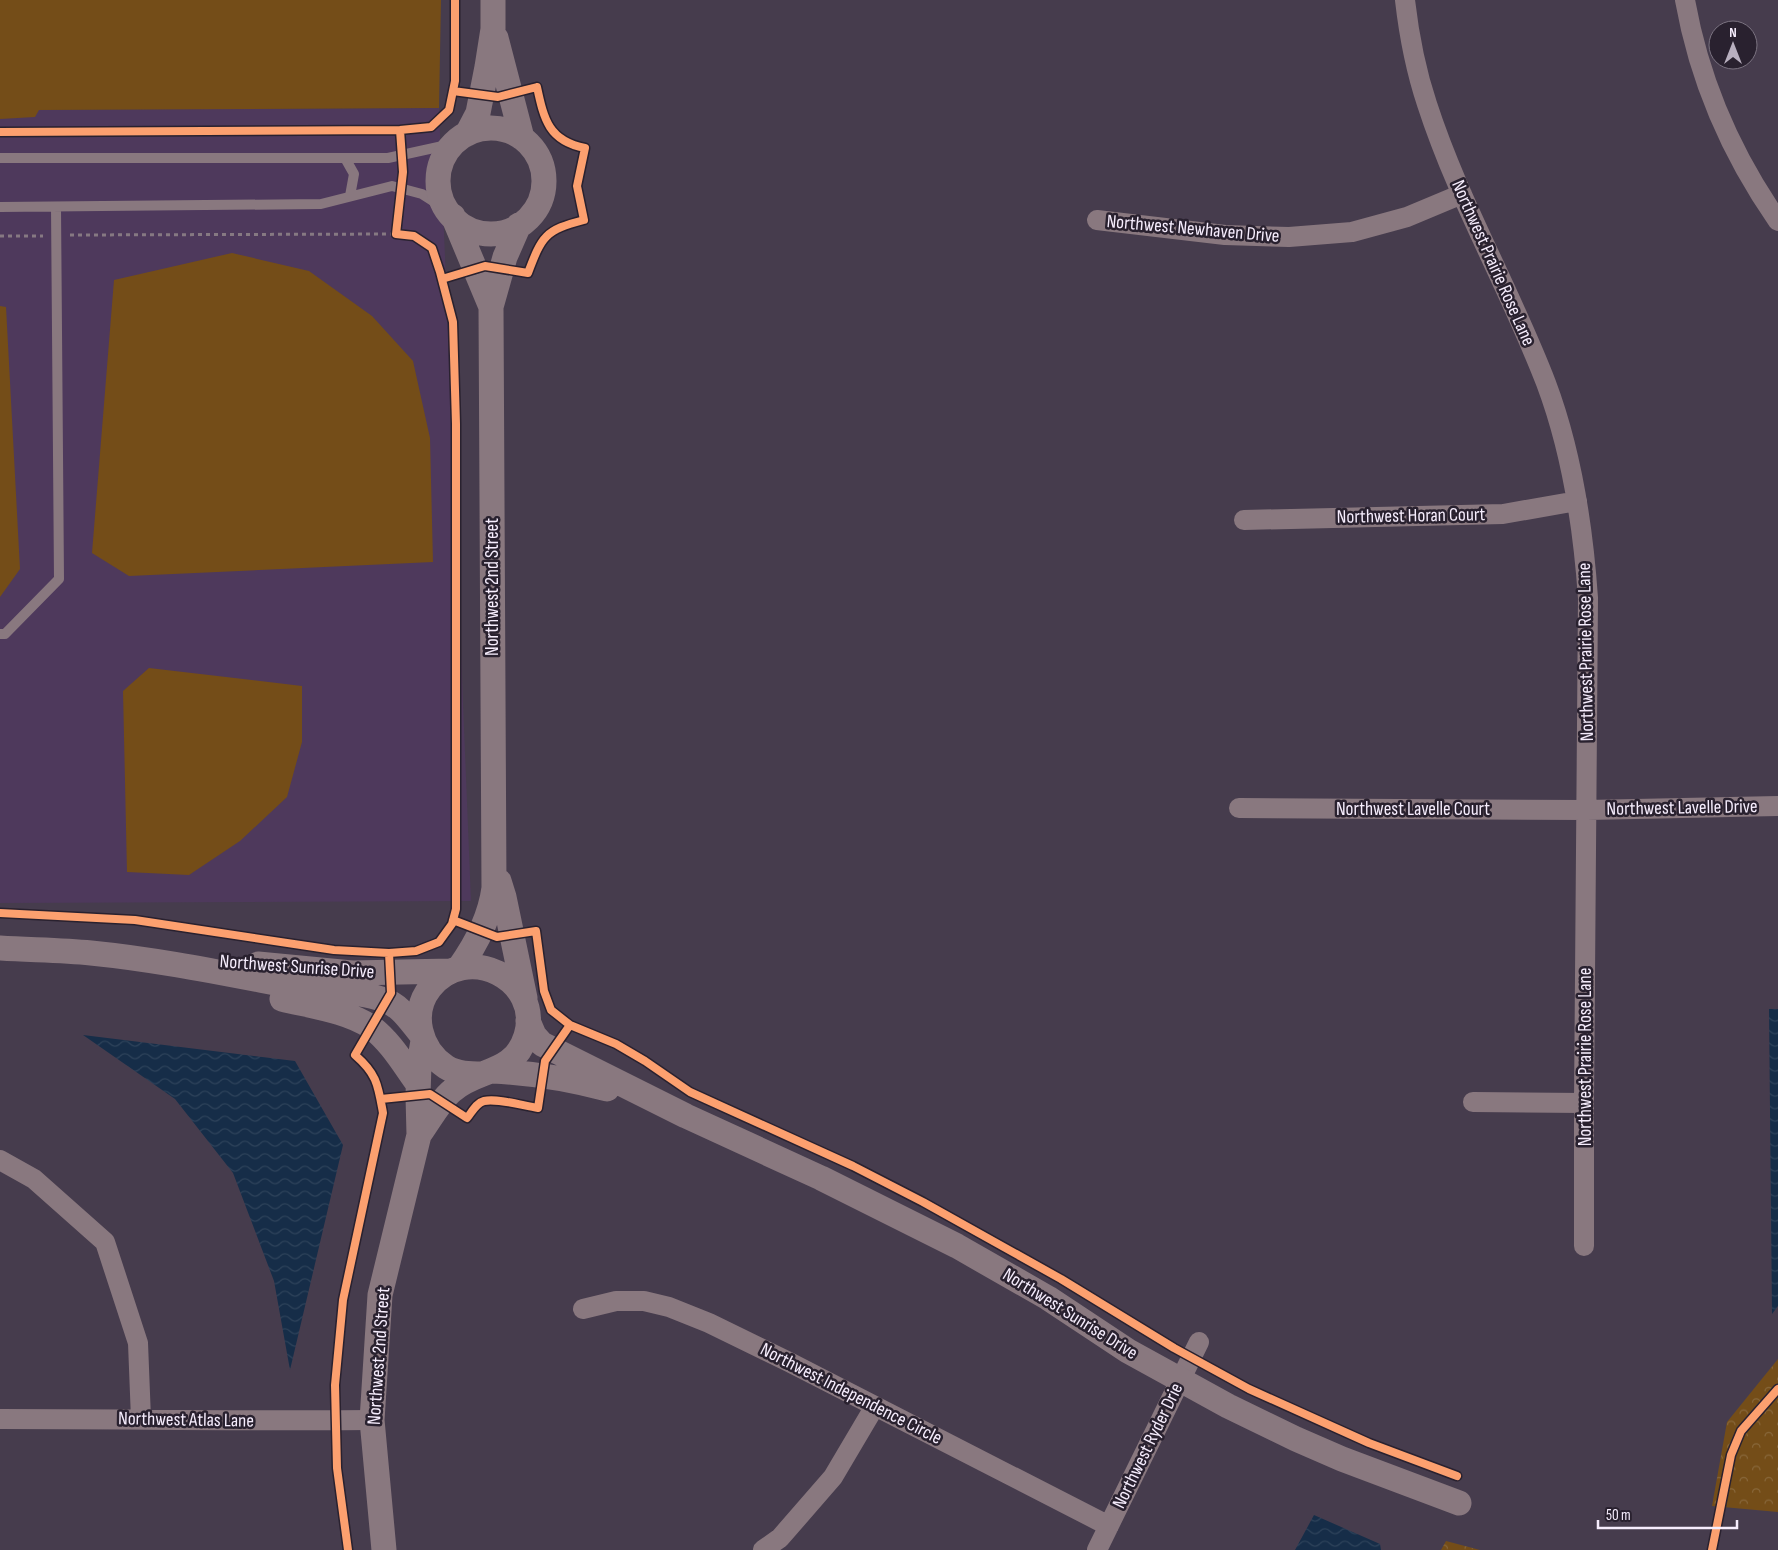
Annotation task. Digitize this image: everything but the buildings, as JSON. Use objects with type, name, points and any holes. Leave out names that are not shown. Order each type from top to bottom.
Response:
[{"type":"street","name":"Northwest 2nd Street","points":[[490,307],[440,194],[438,176],[442,159],[478,113],[493,28],[493,0]]},
{"type":"street","name":"Northwest Prairie Rose Lane","points":[[1405,0],[1409,31],[1427,103],[1462,194],[1546,384],[1567,449],[1586,563],[1588,598],[1584,1246]]},
{"type":"street","points":[[1685,0],[1703,74],[1726,130],[1762,198],[1778,221]]},
{"type":"street","name":"Northwest 2nd Street","points":[[493,28],[522,138]]},
{"type":"street","name":"Northwest 2nd Street","points":[[450,213],[460,224],[476,232],[493,234],[510,230],[525,222],[536,209],[543,194],[544,176],[540,160],[531,145],[518,134],[502,129],[484,128],[459,139]]},
{"type":"street","name":"Northwest Newhaven Drive","points":[[1097,220],[1225,236],[1289,237],[1352,232],[1407,217],[1462,194]]},
{"type":"street","name":"Northwest 2nd Street","points":[[455,969],[472,950],[491,908],[494,888],[490,307],[505,256],[519,225]]},
{"type":"street","name":"Northwest Horan Court","points":[[1244,520],[1503,514],[1577,501]]},
{"type":"street","name":"Northwest Lavelle Drive","points":[[1587,810],[1778,806]]},
{"type":"street","name":"Northwest Lavelle Court","points":[[1239,808],[1587,810]]},
{"type":"street","name":"Northwest 2nd Street","points":[[494,867],[504,897],[528,1015]]},
{"type":"street","name":"Northwest Sunrise Drive","points":[[0,948],[91,953],[174,964],[307,988],[372,996],[387,1000],[398,1008],[422,1037]]},
{"type":"street","name":"Northwest Sunrise Drive","points":[[174,964],[219,960],[352,973],[455,969]]},
{"type":"street","points":[[174,964],[204,981],[330,1010],[357,1020],[371,1027],[385,1040],[397,1053],[418,1084]]},
{"type":"street","points":[[477,966],[494,970],[510,979],[521,993],[528,1015],[526,1036],[520,1049],[510,1061],[488,1072],[464,1074],[447,1068],[433,1056],[422,1037],[419,1023],[421,1005],[429,988],[442,976],[455,969],[477,966]]},
{"type":"street","name":"Northwest Sunrise Drive","points":[[528,1015],[534,1035],[542,1044],[686,1116],[821,1178],[957,1246],[1048,1298],[1128,1350],[1228,1406],[1296,1439],[1392,1478],[1459,1502]]},
{"type":"street","name":"Northwest 2nd Street","points":[[384,1550],[372,1420],[380,1295],[419,1136],[418,1084],[422,1037]]},
{"type":"street","name":"Northwest 2nd Street","points":[[419,1136],[451,1091],[465,1081],[488,1072]]},
{"type":"street","name":"Northwest Sunrise Drive","points":[[488,1072],[513,1072],[575,1081],[618,1092],[686,1116]]},
{"type":"street","points":[[1473,1102],[1584,1103]]},
{"type":"street","points":[[0,1160],[34,1179],[104,1242],[138,1343],[141,1419]]},
{"type":"street","name":"Northwest Independence Circle","points":[[583,1309],[616,1301],[644,1301],[669,1307],[718,1327],[1110,1526]]},
{"type":"street","name":"Northwest Ryder Drie","points":[[1097,1550],[1199,1342]]},
{"type":"street","points":[[763,1550],[787,1531],[833,1478],[875,1406]]},
{"type":"street","name":"Northwest Atlas Lane","points":[[0,1420],[372,1420]]},
{"type":"lane","points":[[0,158],[388,158],[459,139]]},
{"type":"lane","points":[[345,158],[354,174],[350,196]]},
{"type":"lane","points":[[0,207],[321,204],[392,186],[422,194],[450,213]]},
{"type":"lane","points":[[0,634],[5,634],[59,579],[56,207]]},
{"type":"path","points":[[0,236],[397,230],[405,235]]},
{"type":"shaded area","points":[[439,108],[471,901],[0,903],[0,110]]},
{"type":"green space","points":[[0,0],[441,0],[439,108],[39,110],[35,117],[0,119]]},
{"type":"green space","points":[[232,253],[309,271],[372,316],[413,361],[430,438],[433,562],[129,576],[92,553],[114,280]]},
{"type":"green space","points":[[0,306],[6,307],[20,569],[0,597]]},
{"type":"green space","points":[[149,668],[302,686],[302,742],[287,797],[240,841],[189,875],[127,872],[123,691]]},
{"type":"green space","points":[[1778,1359],[1778,1512],[1712,1506],[1727,1422]]},
{"type":"green space","points":[[1446,1541],[1480,1550],[1441,1550]]},
{"type":"water","points":[[1769,1009],[1778,1009],[1778,1306],[1772,1314]]},
{"type":"water","points":[[83,1035],[295,1061],[343,1145],[290,1370],[274,1281],[233,1173],[175,1099]]},
{"type":"water","points":[[1314,1515],[1380,1544],[1381,1550],[1295,1550]]},
{"type":"cycle path","points":[[0,132],[400,130],[431,127],[449,110],[455,81],[455,0]]},
{"type":"cycle path","points":[[442,279],[485,266],[528,273],[537,251],[547,236],[561,227],[584,220],[577,186],[585,148],[563,140],[550,127],[542,109],[537,87],[498,97],[453,91]]},
{"type":"cycle path","points":[[0,913],[135,920],[334,950],[389,953],[416,951],[439,942],[452,924],[456,909],[456,424],[453,322],[432,248],[414,236],[396,234],[403,172],[400,130]]},
{"type":"cycle path","points":[[453,920],[497,937],[536,931],[544,991],[551,1010],[570,1025],[616,1044],[645,1061],[690,1092],[853,1166],[923,1202],[1061,1279],[1174,1348],[1249,1389],[1369,1443],[1457,1476]]},
{"type":"cycle path","points":[[348,1550],[337,1468],[335,1385],[343,1300],[383,1113],[380,1095],[372,1074],[355,1055],[391,993],[389,953]]},
{"type":"cycle path","points":[[381,1099],[430,1094],[467,1118],[481,1102],[490,1100],[538,1108],[545,1061],[570,1025]]},
{"type":"cycle path","points":[[1712,1550],[1731,1455],[1741,1431],[1778,1389]]}]
